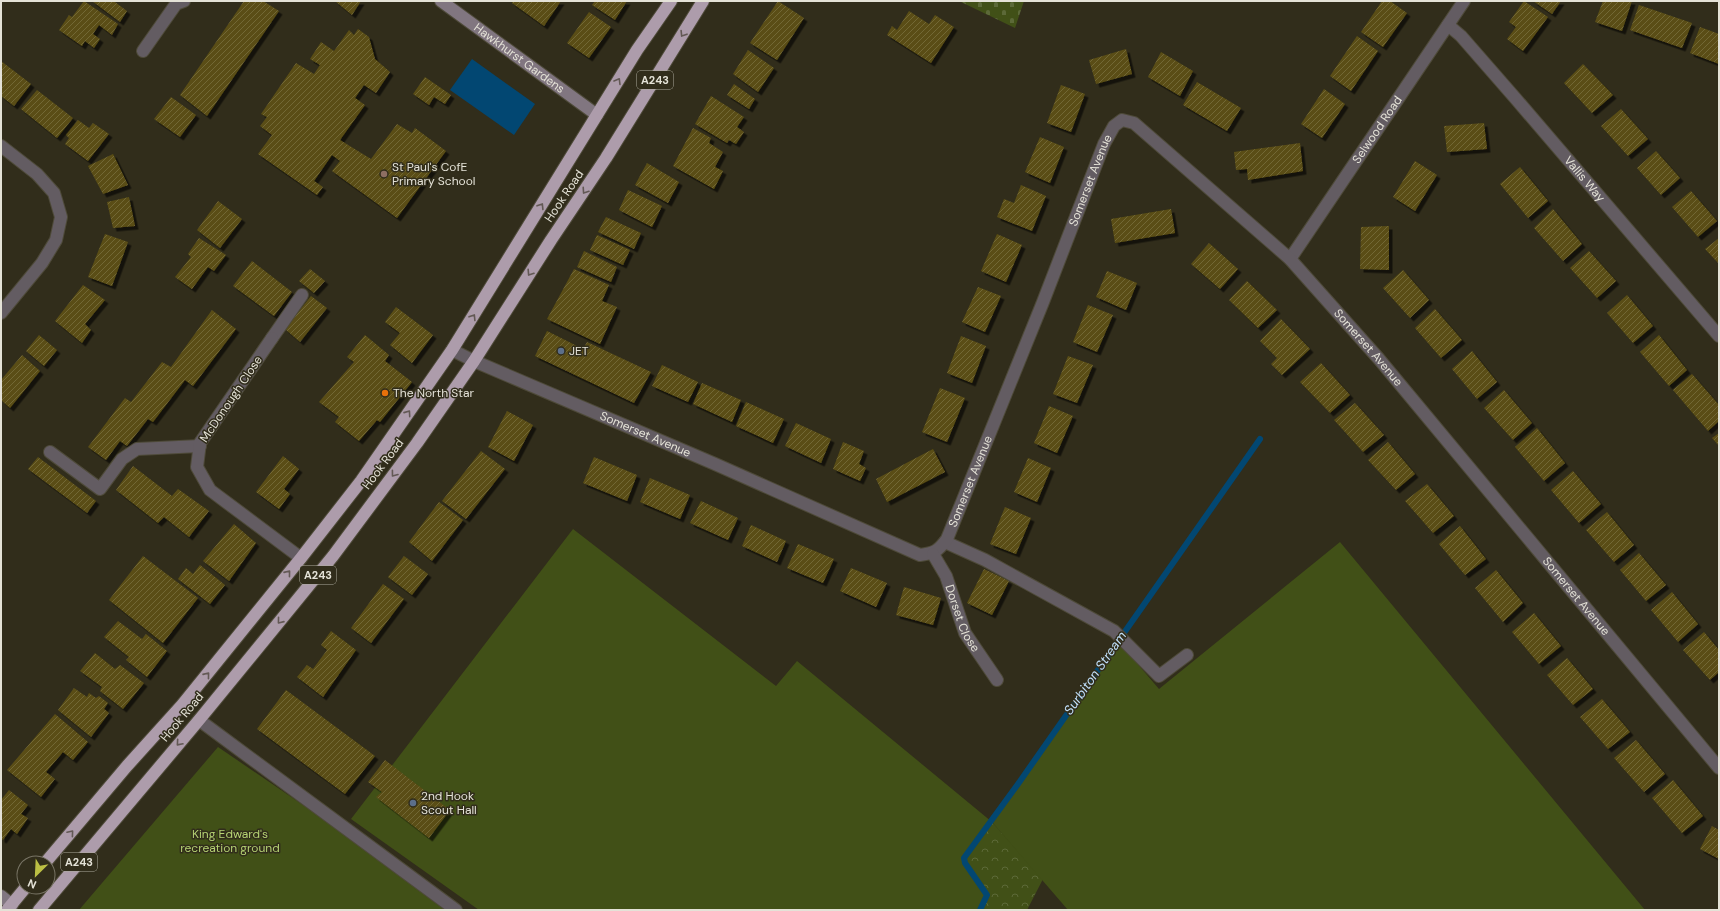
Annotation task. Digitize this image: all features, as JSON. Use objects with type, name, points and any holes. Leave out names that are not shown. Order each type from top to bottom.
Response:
[{"type":"highway","name":"Hook Road","points":[[53,855],[127,766],[182,705],[361,481],[452,350],[637,50],[671,1]]},
{"type":"highway","name":"Hook Road","points":[[38,910],[199,720],[332,556],[417,443],[474,361],[551,240],[606,158],[703,1]]},
{"type":"highway","points":[[10,907],[20,895]]},
{"type":"street","points":[[143,51],[176,4],[184,1]]},
{"type":"street","name":"Hawkhurst Gardens","points":[[441,1],[597,115]]},
{"type":"street","name":"Selwood Road","points":[[1290,259],[1464,1]]},
{"type":"street","name":"Vallis Way","points":[[1448,25],[1461,36],[1511,93],[1719,336]]},
{"type":"street","name":"Somerset Avenue","points":[[452,350],[474,361],[715,464],[920,555],[933,554],[945,542],[1044,302],[1104,144],[1114,126],[1122,120],[1134,122],[1290,259],[1384,365],[1719,768]]},
{"type":"street","points":[[1,146],[37,174],[50,188],[54,193],[61,217],[56,240],[46,258],[1,313]]},
{"type":"street","name":"McDonough Close","points":[[301,558],[210,490],[197,467],[200,443],[302,295]]},
{"type":"street","points":[[50,452],[100,489],[122,459],[137,449],[200,446]]},
{"type":"street","points":[[945,542],[985,560],[1114,631],[1159,676],[1187,654]]},
{"type":"street","name":"Dorset Close","points":[[933,554],[946,576],[965,633],[997,680]]},
{"type":"street","points":[[199,720],[456,910]]},
{"type":"street","points":[[1,896],[10,907]]},
{"type":"green space","points":[[959,1],[1024,1],[1015,28]]},
{"type":"green space","points":[[573,529],[776,686],[797,661],[992,822],[963,860],[988,897],[980,910],[479,910],[351,819]]},
{"type":"green space","points":[[1340,542],[1645,910],[1068,910],[992,822],[1118,641],[1159,689]]},
{"type":"green space","name":"King Edward's recreation ground","points":[[218,747],[341,831],[445,910],[79,910]]},
{"type":"green space","points":[[992,822],[1043,879],[1027,910],[980,910],[988,897],[963,860]]},
{"type":"water","points":[[472,59],[535,104],[514,135],[450,90]]},
{"type":"building","points":[[84,1],[118,24],[112,35],[99,25],[93,34],[100,39],[94,48],[85,41],[82,46],[59,30],[69,15],[72,17]]},
{"type":"building","points":[[92,1],[116,1],[115,2],[127,11],[120,22]]},
{"type":"building","points":[[244,1],[263,1],[279,11],[207,116],[180,95]]},
{"type":"building","points":[[335,1],[361,1],[352,15]]},
{"type":"building","points":[[513,1],[561,1],[544,26],[512,3]]},
{"type":"building","points":[[595,1],[627,1],[615,20],[592,5]]},
{"type":"building","points":[[778,1],[804,18],[777,60],[750,43]]},
{"type":"building","points":[[1382,1],[1390,1],[1407,13],[1383,47],[1361,32]]},
{"type":"building","points":[[1524,1],[1548,17],[1523,51],[1507,39],[1516,27],[1509,22]]},
{"type":"building","points":[[1533,1],[1561,1],[1552,14]]},
{"type":"building","points":[[1603,1],[1632,1],[1622,31],[1595,22]]},
{"type":"building","points":[[1639,5],[1692,23],[1682,48],[1630,30]]},
{"type":"building","points":[[909,11],[929,24],[935,15],[954,27],[931,63],[887,35],[892,26],[897,30]]},
{"type":"building","points":[[589,12],[611,27],[589,58],[567,43]]},
{"type":"building","points":[[1700,27],[1719,34],[1719,64],[1690,53]]},
{"type":"building","points":[[358,29],[369,37],[375,59],[390,72],[376,93],[364,85],[355,98],[365,105],[340,140],[371,159],[397,124],[412,133],[415,128],[446,151],[397,218],[332,171],[340,161],[332,155],[314,181],[323,187],[317,195],[258,154],[272,135],[260,126],[267,117],[261,114],[296,63],[314,74],[320,65],[310,59],[321,42],[334,51],[349,30],[354,35]]},
{"type":"building","points":[[1357,36],[1378,51],[1351,91],[1330,76]]},
{"type":"building","points":[[1126,49],[1132,74],[1096,84],[1089,60]]},
{"type":"building","points":[[748,50],[774,68],[758,92],[733,74]]},
{"type":"building","points":[[1161,52],[1193,71],[1180,96],[1148,77]]},
{"type":"building","points":[[1,61],[31,84],[14,106],[1,96]]},
{"type":"building","points":[[1583,64],[1613,95],[1592,113],[1564,83]]},
{"type":"building","points":[[425,77],[451,95],[445,104],[434,97],[429,105],[413,94]]},
{"type":"building","points":[[1197,82],[1241,108],[1227,131],[1183,105]]},
{"type":"building","points":[[734,84],[755,99],[749,109],[727,95]]},
{"type":"building","points":[[1061,85],[1085,94],[1071,132],[1047,123]]},
{"type":"building","points":[[1324,89],[1345,104],[1322,138],[1301,124]]},
{"type":"building","points":[[37,90],[73,118],[57,138],[21,109]]},
{"type":"building","points":[[711,96],[744,117],[737,127],[744,132],[736,144],[729,140],[727,143],[695,124]]},
{"type":"building","points":[[171,97],[196,115],[180,137],[154,119]]},
{"type":"building","points":[[1621,109],[1648,139],[1628,156],[1601,126]]},
{"type":"building","points":[[78,120],[89,128],[93,123],[109,134],[88,161],[65,144],[69,138],[66,135]]},
{"type":"building","points":[[1484,123],[1487,149],[1447,152],[1444,126]]},
{"type":"building","points":[[693,128],[711,138],[709,143],[723,152],[715,167],[723,171],[714,189],[673,166]]},
{"type":"building","points":[[1040,137],[1064,147],[1050,183],[1025,172]]},
{"type":"building","points":[[1300,143],[1303,171],[1248,180],[1247,169],[1236,170],[1234,152]]},
{"type":"building","points":[[1656,151],[1680,178],[1661,195],[1637,168]]},
{"type":"building","points":[[113,154],[128,185],[103,194],[88,166]]},
{"type":"building","points":[[1415,161],[1437,175],[1415,211],[1393,197]]},
{"type":"building","points":[[647,163],[679,182],[668,203],[635,185]]},
{"type":"building","points":[[1520,167],[1548,201],[1528,218],[1500,184]]},
{"type":"building","points":[[1021,185],[1046,196],[1032,231],[997,217],[1004,199],[1014,203]]},
{"type":"building","points":[[628,190],[662,206],[652,227],[619,210]]},
{"type":"building","points":[[1691,191],[1717,221],[1698,237],[1672,207]]},
{"type":"building","points":[[129,197],[135,226],[113,228],[107,202]]},
{"type":"building","points":[[218,201],[242,219],[220,248],[197,230]]},
{"type":"building","points":[[1171,209],[1175,233],[1115,243],[1111,219]]},
{"type":"building","points":[[1553,209],[1582,244],[1563,261],[1534,228]]},
{"type":"building","points":[[606,217],[641,233],[634,249],[598,232]]},
{"type":"building","points":[[1389,226],[1389,270],[1360,269],[1361,227]]},
{"type":"building","points":[[105,234],[128,242],[112,286],[88,277]]},
{"type":"building","points":[[997,234],[1022,245],[1006,282],[981,271]]},
{"type":"building","points":[[597,235],[630,250],[623,265],[590,250]]},
{"type":"building","points":[[199,238],[226,255],[214,271],[208,267],[192,289],[175,277],[191,257],[188,254]]},
{"type":"building","points":[[1719,238],[1719,264],[1705,249]]},
{"type":"building","points":[[1209,243],[1238,269],[1220,289],[1191,264]]},
{"type":"building","points":[[584,251],[617,267],[611,282],[577,267]]},
{"type":"building","points":[[1589,251],[1616,281],[1597,298],[1570,268]]},
{"type":"building","points":[[252,261],[292,292],[274,316],[233,286]]},
{"type":"building","points":[[310,269],[325,281],[314,293],[299,281]]},
{"type":"building","points":[[574,269],[609,285],[602,301],[617,307],[600,344],[547,319]]},
{"type":"building","points":[[1403,270],[1429,300],[1410,318],[1383,288]]},
{"type":"building","points":[[1107,271],[1137,283],[1126,310],[1096,297]]},
{"type":"building","points":[[1247,281],[1277,310],[1258,328],[1229,300]]},
{"type":"building","points":[[83,285],[105,300],[85,324],[91,330],[82,343],[55,321]]},
{"type":"building","points":[[978,287],[1001,296],[985,332],[962,322]]},
{"type":"building","points":[[1627,295],[1653,326],[1633,343],[1607,313]]},
{"type":"building","points":[[311,296],[327,308],[300,342],[285,329]]},
{"type":"building","points":[[1088,305],[1113,315],[1097,352],[1073,342]]},
{"type":"building","points":[[396,307],[433,335],[412,363],[390,345],[400,333],[385,322]]},
{"type":"building","points":[[1435,309],[1462,340],[1441,358],[1415,328]]},
{"type":"building","points":[[212,310],[236,329],[193,386],[185,380],[153,422],[148,419],[127,446],[120,441],[106,460],[88,447],[125,398],[131,402],[162,362],[171,367]]},
{"type":"building","points":[[1281,319],[1310,349],[1282,375],[1271,364],[1277,358],[1260,341]]},
{"type":"building","points":[[547,331],[583,349],[587,342],[651,372],[634,403],[535,356]]},
{"type":"building","points":[[39,335],[57,350],[44,366],[26,351]]},
{"type":"building","points":[[365,335],[389,355],[385,361],[412,382],[380,422],[377,420],[359,441],[335,422],[339,417],[319,402],[354,362],[347,357]]},
{"type":"building","points":[[1659,335],[1687,370],[1669,386],[1640,352]]},
{"type":"building","points":[[961,336],[986,346],[972,383],[947,373]]},
{"type":"building","points":[[1472,351],[1497,382],[1477,399],[1452,369]]},
{"type":"building","points":[[22,355],[40,371],[10,408],[1,400],[1,380]]},
{"type":"building","points":[[1068,356],[1093,365],[1077,403],[1053,394]]},
{"type":"building","points":[[1321,363],[1350,395],[1330,413],[1300,382]]},
{"type":"building","points":[[662,365],[698,382],[688,402],[652,386]]},
{"type":"building","points":[[1692,374],[1719,405],[1719,421],[1708,431],[1673,390]]},
{"type":"building","points":[[702,383],[741,400],[732,422],[693,404]]},
{"type":"building","points":[[940,388],[965,398],[947,442],[922,432]]},
{"type":"building","points":[[1504,390],[1532,423],[1513,440],[1484,408]]},
{"type":"building","points":[[746,402],[784,419],[773,443],[736,426]]},
{"type":"building","points":[[1355,403],[1384,435],[1363,452],[1334,420]]},
{"type":"building","points":[[1049,406],[1073,416],[1057,453],[1034,443]]},
{"type":"building","points":[[507,411],[533,425],[514,461],[488,447]]},
{"type":"building","points":[[796,423],[831,439],[821,463],[785,446]]},
{"type":"building","points":[[1537,428],[1565,463],[1544,481],[1515,447]]},
{"type":"building","points":[[1719,433],[1719,446],[1712,438]]},
{"type":"building","points":[[843,442],[864,451],[859,464],[866,468],[860,481],[833,469]]},
{"type":"building","points":[[1388,442],[1415,474],[1396,490],[1368,460]]},
{"type":"building","points":[[933,449],[945,472],[887,502],[876,479]]},
{"type":"building","points":[[481,451],[505,469],[466,519],[442,501]]},
{"type":"building","points":[[283,456],[299,469],[284,489],[290,494],[279,509],[256,492]]},
{"type":"building","points":[[38,457],[96,501],[87,513],[28,469]]},
{"type":"building","points":[[594,457],[637,475],[627,501],[583,483]]},
{"type":"building","points":[[1028,458],[1051,468],[1037,502],[1014,492]]},
{"type":"building","points":[[133,466],[172,496],[178,489],[209,511],[189,537],[164,517],[158,523],[116,490]]},
{"type":"building","points":[[1573,471],[1601,504],[1579,523],[1551,490]]},
{"type":"building","points":[[650,478],[690,495],[680,519],[640,502]]},
{"type":"building","points":[[1427,484],[1454,516],[1433,533],[1405,501]]},
{"type":"building","points":[[701,501],[738,518],[728,540],[690,523]]},
{"type":"building","points":[[439,502],[463,520],[432,561],[409,542]]},
{"type":"building","points":[[1005,507],[1031,518],[1016,554],[990,544]]},
{"type":"building","points":[[1607,512],[1634,545],[1614,562],[1586,530]]},
{"type":"building","points":[[234,524],[256,543],[229,581],[203,561]]},
{"type":"building","points":[[751,525],[786,541],[777,562],[742,546]]},
{"type":"building","points":[[1460,526],[1486,559],[1465,575],[1439,544]]},
{"type":"building","points":[[798,544],[834,559],[823,583],[787,568]]},
{"type":"building","points":[[1639,553],[1666,585],[1646,601],[1620,570]]},
{"type":"building","points":[[143,556],[198,598],[163,643],[109,600]]},
{"type":"building","points":[[404,556],[428,574],[412,595],[388,577]]},
{"type":"building","points":[[200,565],[225,585],[210,604],[178,579],[186,568],[193,574]]},
{"type":"building","points":[[851,568],[887,583],[876,607],[840,591]]},
{"type":"building","points":[[984,569],[1009,581],[992,615],[967,603]]},
{"type":"building","points":[[1496,570],[1523,603],[1503,622],[1475,588]]},
{"type":"building","points":[[383,584],[404,599],[371,643],[351,628]]},
{"type":"building","points":[[904,587],[941,598],[933,625],[896,615]]},
{"type":"building","points":[[1672,592],[1698,624],[1678,642],[1651,610]]},
{"type":"building","points":[[1534,613],[1561,646],[1539,664],[1512,632]]},
{"type":"building","points":[[118,621],[142,639],[146,634],[167,651],[147,677],[126,660],[129,657],[104,637]]},
{"type":"building","points":[[331,631],[356,650],[323,697],[297,677],[307,665],[313,669],[327,650],[321,645]]},
{"type":"building","points":[[1704,632],[1719,650],[1719,672],[1710,680],[1683,650]]},
{"type":"building","points":[[95,653],[115,669],[120,665],[144,683],[123,709],[100,691],[102,687],[80,671]]},
{"type":"building","points":[[1567,658],[1593,689],[1573,705],[1547,675]]},
{"type":"building","points":[[74,688],[87,697],[89,693],[96,698],[99,696],[108,703],[104,709],[109,713],[91,737],[58,710]]},
{"type":"building","points":[[286,690],[375,756],[345,794],[257,729]]},
{"type":"building","points":[[1602,699],[1630,732],[1608,749],[1580,717]]},
{"type":"building","points":[[55,714],[88,742],[73,760],[63,752],[46,772],[55,779],[41,797],[7,770]]},
{"type":"building","points":[[1636,740],[1665,774],[1644,792],[1614,758]]},
{"type":"building","name":"2nd Hook Scout Hall","points":[[385,760],[450,810],[429,838],[376,797],[382,792],[368,782]]},
{"type":"building","points":[[1673,780],[1703,816],[1682,833],[1652,798]]},
{"type":"building","points":[[9,790],[28,805],[21,814],[28,818],[17,834],[11,829],[3,840],[1,839],[1,800]]},
{"type":"building","points":[[1712,826],[1719,830],[1719,859],[1700,849]]},
{"type":"waterway","name":"Surbiton Stream","points":[[980,910],[987,895],[965,863],[964,858],[1018,784],[1260,439]]},
{"type":"place","name":"St Paul's CofE Primary School","points":[[384,174]]},
{"type":"place","name":"JET","points":[[561,351]]},
{"type":"place","name":"The North Star","points":[[385,393]]},
{"type":"place","name":"2nd Hook Scout Hall","points":[[413,803]]}]
